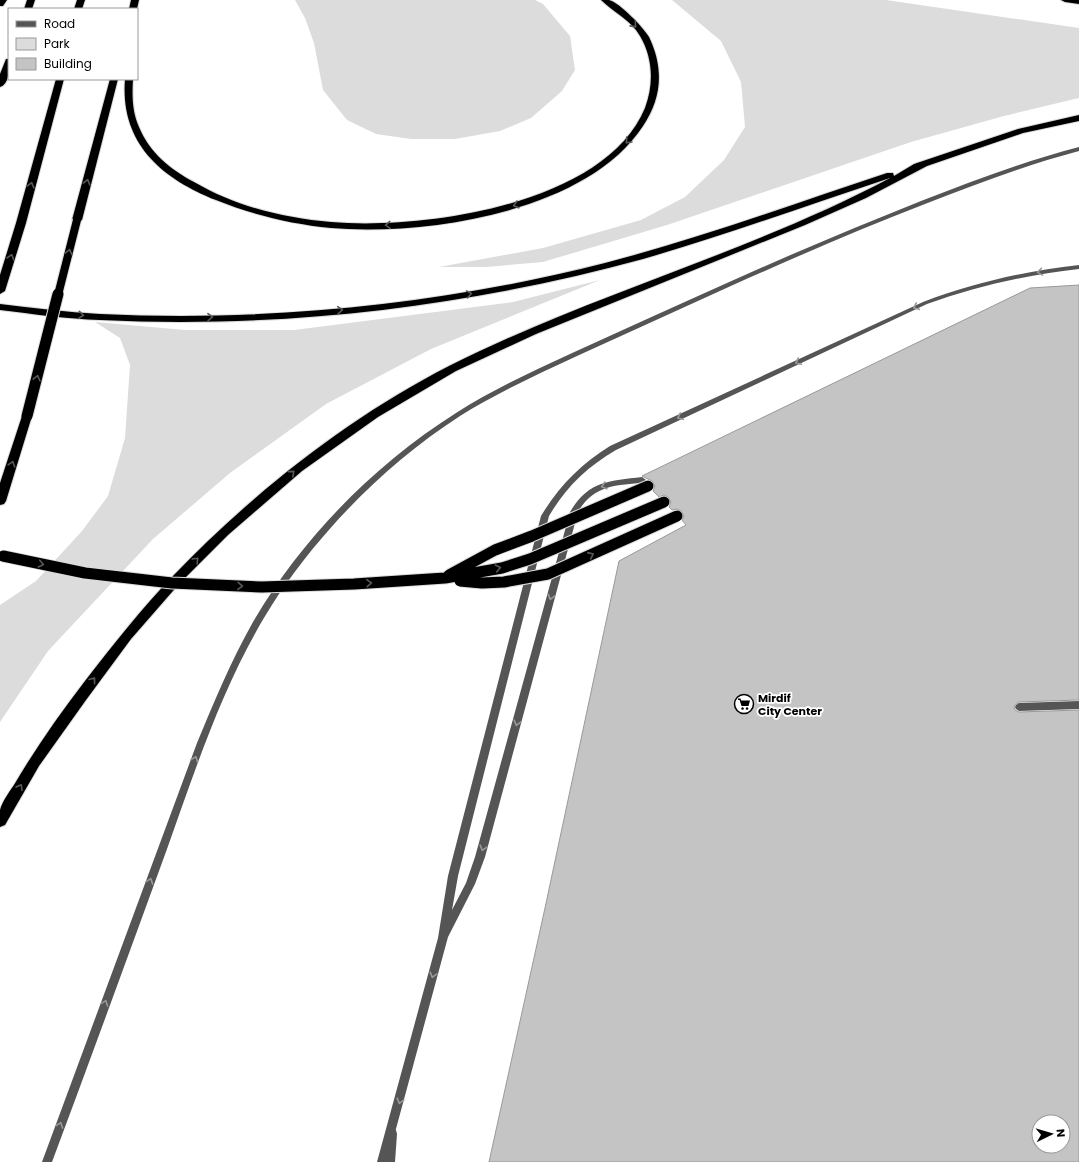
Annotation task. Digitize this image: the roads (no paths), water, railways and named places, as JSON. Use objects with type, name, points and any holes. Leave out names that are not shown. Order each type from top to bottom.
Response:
[{"type":"highway","points":[[0,4],[3,0]]},
{"type":"highway","points":[[129,80],[130,113],[136,133],[150,153],[169,171],[194,187],[226,202],[261,213],[300,221],[338,225],[377,226],[416,224],[455,219],[492,212],[526,202],[558,189],[586,175],[609,159],[628,142],[642,124],[651,105],[656,87],[656,69],[652,52],[643,35],[632,22],[605,0]]},
{"type":"highway","points":[[1065,0],[1079,2]]},
{"type":"highway","points":[[0,85],[8,64]]},
{"type":"highway","points":[[0,291],[21,223],[60,80]]},
{"type":"highway","points":[[0,501],[27,416],[114,80]]},
{"type":"highway","points":[[0,307],[99,317],[228,317],[297,314],[365,308],[447,297],[527,283],[618,262],[679,245],[1021,131],[1079,118]]},
{"type":"highway","points":[[0,821],[34,762],[81,696],[127,636],[176,581],[224,532],[304,464],[374,414],[452,369],[532,332],[802,223],[863,196],[925,163]]},
{"type":"highway","points":[[445,578],[495,550],[532,536],[645,483]]},
{"type":"highway","points":[[0,555],[85,573],[172,583],[262,586],[354,584],[445,578],[495,569],[530,559],[664,502]]},
{"type":"highway","points":[[445,578],[486,583],[507,582],[541,575],[566,566],[677,516]]},
{"type":"street","points":[[47,1162],[198,751],[227,680],[257,622],[292,570],[330,523],[372,480],[416,443],[457,415],[543,369],[803,251],[862,226],[1007,169],[1079,149]]},
{"type":"street","points":[[382,1162],[444,938],[453,876],[545,516],[554,499],[566,484],[595,458],[613,448],[925,303],[987,282],[1020,275],[1079,267]]},
{"type":"street","points":[[444,938],[470,884],[480,857],[574,512],[579,502],[588,492],[601,486],[645,483]]},
{"type":"street","points":[[1019,707],[1079,705]]},
{"type":"street","points":[[390,1162],[393,1125]]},
{"type":"place","name":"Mirdif City Center","points":[[744,704]]}]
